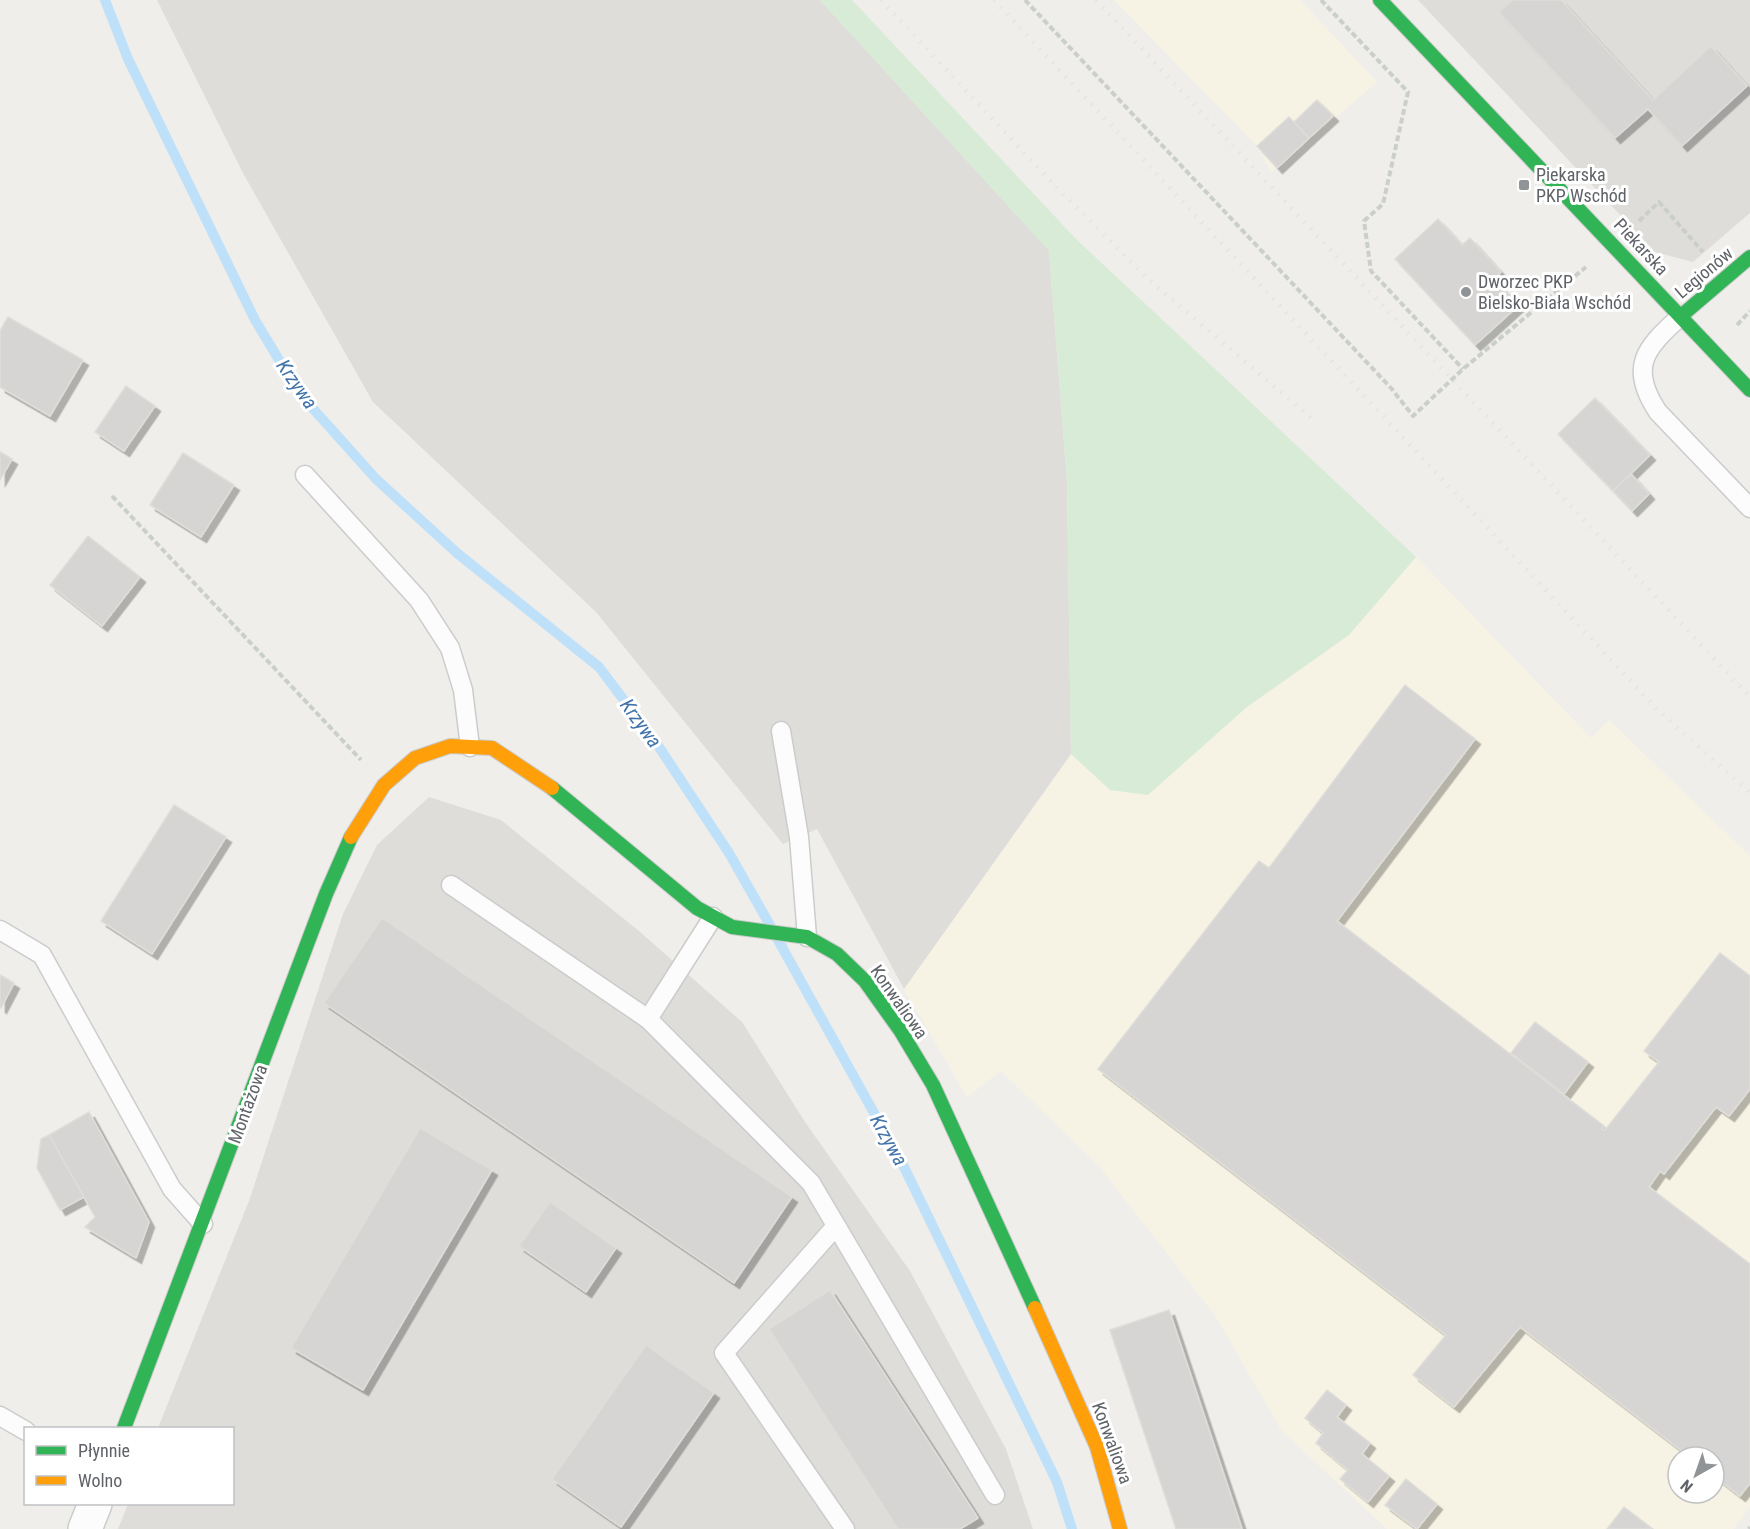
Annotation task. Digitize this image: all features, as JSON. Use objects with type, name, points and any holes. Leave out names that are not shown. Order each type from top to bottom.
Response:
[{"type":"street","name":"Piekarska","points":[[1380,0],[1750,390]]},
{"type":"street","name":"Legionów","points":[[1681,316],[1750,258]]},
{"type":"street","name":"Konwaliowa","points":[[384,785],[415,758],[450,746],[492,748],[536,775],[672,888],[713,917],[732,927],[807,937],[837,954],[865,981],[900,1030],[933,1085],[1085,1418],[1096,1446],[1120,1529]]},
{"type":"street","name":"Montażowa","points":[[124,1427],[326,894],[349,840],[384,785]]},
{"type":"street","points":[[85,1529],[94,1505]]},
{"type":"lane","points":[[1681,316],[1653,341],[1644,356],[1642,377],[1646,394],[1658,412],[1750,508]]},
{"type":"lane","points":[[305,475],[419,600],[450,648],[463,690],[470,747]]},
{"type":"lane","points":[[781,731],[799,837],[807,937]]},
{"type":"lane","points":[[451,885],[648,1019],[811,1183],[996,1495]]},
{"type":"lane","points":[[648,1019],[713,917]]},
{"type":"lane","points":[[0,930],[42,955],[172,1189],[203,1224]]},
{"type":"lane","points":[[836,1226],[724,1353],[845,1529]]},
{"type":"lane","points":[[0,1416],[24,1430]]},
{"type":"path","points":[[1025,0],[1391,388],[1413,416],[1463,369],[1613,245],[1659,202],[1726,278]]},
{"type":"path","points":[[1321,0],[1408,92],[1383,204],[1364,221],[1371,272],[1463,369]]},
{"type":"path","points":[[112,496],[384,785]]},
{"type":"shaded area","points":[[157,0],[820,0],[1049,250],[1067,482],[1071,754],[904,989],[817,829],[783,844],[596,612],[373,402],[244,175]]},
{"type":"shaded area","points":[[1114,0],[1300,0],[1377,82],[1272,172],[1257,146]]},
{"type":"shaded area","points":[[1418,0],[1750,0],[1750,213],[1693,262],[1655,252]]},
{"type":"shaded area","points":[[1416,557],[1591,738],[1609,720],[1750,856],[1750,1507],[1733,1529],[1387,1529],[1282,1431],[1216,1317],[1100,1167],[1001,1071],[967,1097],[904,989],[1071,754],[1110,790],[1247,707],[1349,635]]},
{"type":"shaded area","points":[[429,797],[501,820],[639,931],[742,1022],[805,1122],[910,1271],[1006,1449],[1033,1529],[118,1529],[128,1505],[234,1505],[234,1427],[158,1427],[249,1201],[343,914],[377,845]]},
{"type":"green space","points":[[820,0],[852,0],[1077,240],[1416,557],[1349,635],[1247,707],[1148,795],[1110,790],[1071,754],[1067,482],[1049,251]]},
{"type":"building","points":[[1513,0],[1561,0],[1653,100],[1711,46],[1747,86],[1682,146],[1648,109],[1615,138],[1499,12]]},
{"type":"building","points":[[1317,100],[1333,116],[1309,138],[1294,122]]},
{"type":"building","points":[[1289,117],[1309,138],[1277,168],[1257,146]]},
{"type":"building","name":"Dworzec PKP Bielsko-Biała Wschód","points":[[1438,219],[1462,245],[1470,238],[1501,272],[1494,279],[1518,306],[1475,345],[1395,259]]},
{"type":"building","points":[[8,317],[83,360],[50,416],[0,387],[0,331]]},
{"type":"building","points":[[126,386],[155,406],[124,451],[95,432]]},
{"type":"building","points":[[1595,398],[1650,455],[1613,491],[1558,434]]},
{"type":"building","points":[[0,452],[12,459],[0,480]]},
{"type":"building","points":[[183,453],[234,485],[201,537],[150,505]]},
{"type":"building","points":[[1631,474],[1649,494],[1632,511],[1613,491]]},
{"type":"building","points":[[88,536],[140,577],[102,626],[50,585]]},
{"type":"building","points":[[1405,685],[1475,739],[1337,921],[1604,1126],[1602,1129],[1605,1130],[1659,1062],[1644,1051],[1720,953],[1750,976],[1750,1089],[1729,1116],[1716,1107],[1664,1174],[1660,1171],[1649,1187],[1750,1264],[1750,1483],[1740,1496],[1726,1485],[1726,1445],[1674,1445],[1520,1327],[1454,1407],[1413,1375],[1446,1335],[1098,1069],[1259,861],[1269,868]]},
{"type":"building","points":[[174,805],[226,837],[152,954],[101,921]]},
{"type":"building","points":[[382,918],[792,1197],[734,1283],[324,1003]]},
{"type":"building","points":[[0,975],[14,983],[1,1008],[0,1007]]},
{"type":"building","points":[[1535,1022],[1588,1062],[1564,1094],[1511,1053]]},
{"type":"building","points":[[89,1112],[149,1222],[136,1258],[85,1227],[95,1217],[49,1135]]},
{"type":"building","points":[[420,1128],[492,1170],[363,1390],[291,1348]]},
{"type":"building","points":[[49,1135],[84,1197],[60,1210],[37,1168],[41,1139]]},
{"type":"building","points":[[550,1202],[616,1248],[586,1292],[519,1246]]},
{"type":"building","points":[[830,1290],[978,1518],[960,1529],[898,1529],[769,1329]]},
{"type":"building","points":[[1169,1310],[1242,1529],[1176,1529],[1110,1330]]},
{"type":"building","points":[[646,1345],[714,1393],[621,1527],[552,1479]]},
{"type":"building","points":[[1327,1390],[1346,1405],[1337,1417],[1370,1443],[1362,1454],[1389,1476],[1368,1502],[1340,1479],[1348,1470],[1316,1443],[1323,1433],[1305,1418]]},
{"type":"building","points":[[1406,1479],[1437,1504],[1417,1529],[1385,1505]]},
{"type":"building","points":[[1624,1507],[1653,1529],[1607,1529]]},
{"type":"waterway","name":"Krzywa","points":[[105,0],[128,59],[255,320],[299,393],[376,479],[457,553],[599,667],[657,744],[729,853],[771,927]]},
{"type":"waterway","name":"Krzywa","points":[[778,940],[904,1167],[1057,1482],[1072,1529]]},
{"type":"railway","points":[[881,0],[1059,190],[1147,278],[1311,418]]},
{"type":"railway","points":[[994,0],[1656,708],[1750,793]]},
{"type":"railway","points":[[1096,0],[1750,697]]},
{"type":"traffic: fast","points":[[1380,0],[1750,390]]},
{"type":"traffic: fast","points":[[1681,316],[1750,257]]},
{"type":"traffic: fast","points":[[552,788],[697,908],[732,927],[807,937],[837,954],[865,981],[900,1030],[933,1085],[1035,1308]]},
{"type":"traffic: fast","points":[[124,1427],[326,894],[351,837]]},
{"type":"traffic: slow","points":[[351,837],[384,785],[415,758],[450,746],[492,748],[552,788]]},
{"type":"traffic: slow","points":[[1035,1308],[1097,1447],[1120,1529]]},
{"type":"place","name":"Piekarska PKP Wschód","points":[[1524,185]]},
{"type":"place","name":"Dworzec PKP Bielsko-Biała Wschód","points":[[1466,292]]}]
